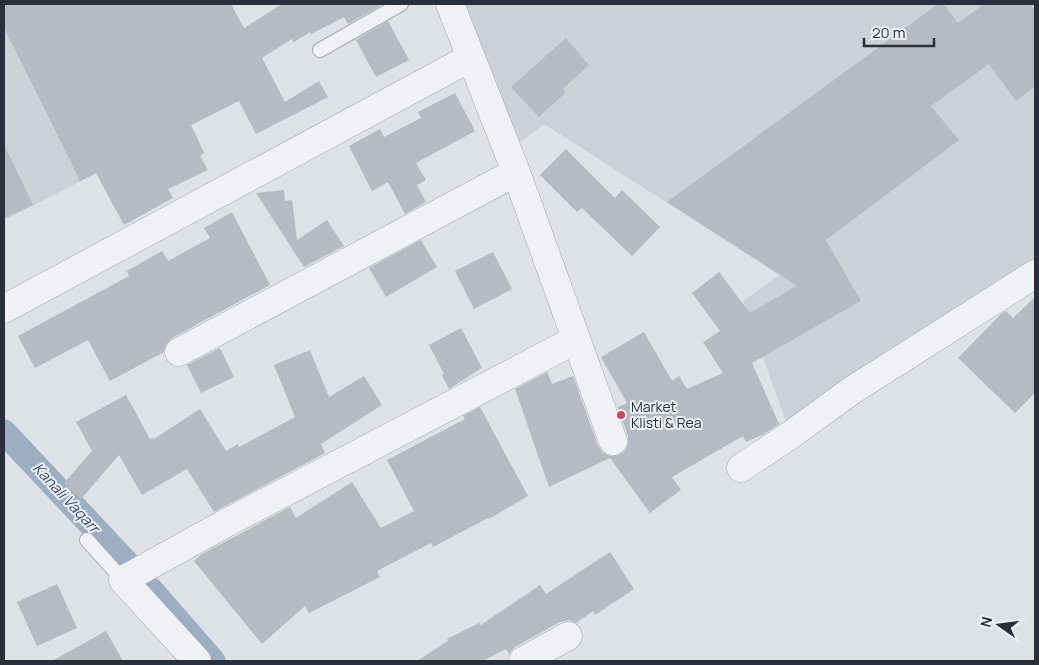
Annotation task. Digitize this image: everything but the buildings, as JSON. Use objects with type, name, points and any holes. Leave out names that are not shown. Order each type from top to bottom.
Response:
[{"type":"street","points":[[450,4],[516,172],[613,441]]},
{"type":"street","points":[[4,309],[470,58]]},
{"type":"street","points":[[179,352],[516,172]]},
{"type":"street","points":[[741,468],[851,391],[1035,274]]},
{"type":"street","points":[[192,660],[123,580],[226,523],[575,340]]},
{"type":"street","points":[[523,661],[568,636]]},
{"type":"lane","points":[[320,50],[401,4]]},
{"type":"lane","points":[[87,540],[123,580]]},
{"type":"shaded area","points":[[4,4],[183,4],[233,104],[4,220]]},
{"type":"shaded area","points":[[450,4],[1035,4],[1035,258],[786,422],[743,301],[780,275],[544,124],[507,152]]},
{"type":"waterway","name":"Kanali Vaqarr","points":[[4,432],[128,564]]},
{"type":"waterway","points":[[151,590],[213,661]]},
{"type":"place","name":"Market Klisti & Rea","points":[[621,415]]}]
